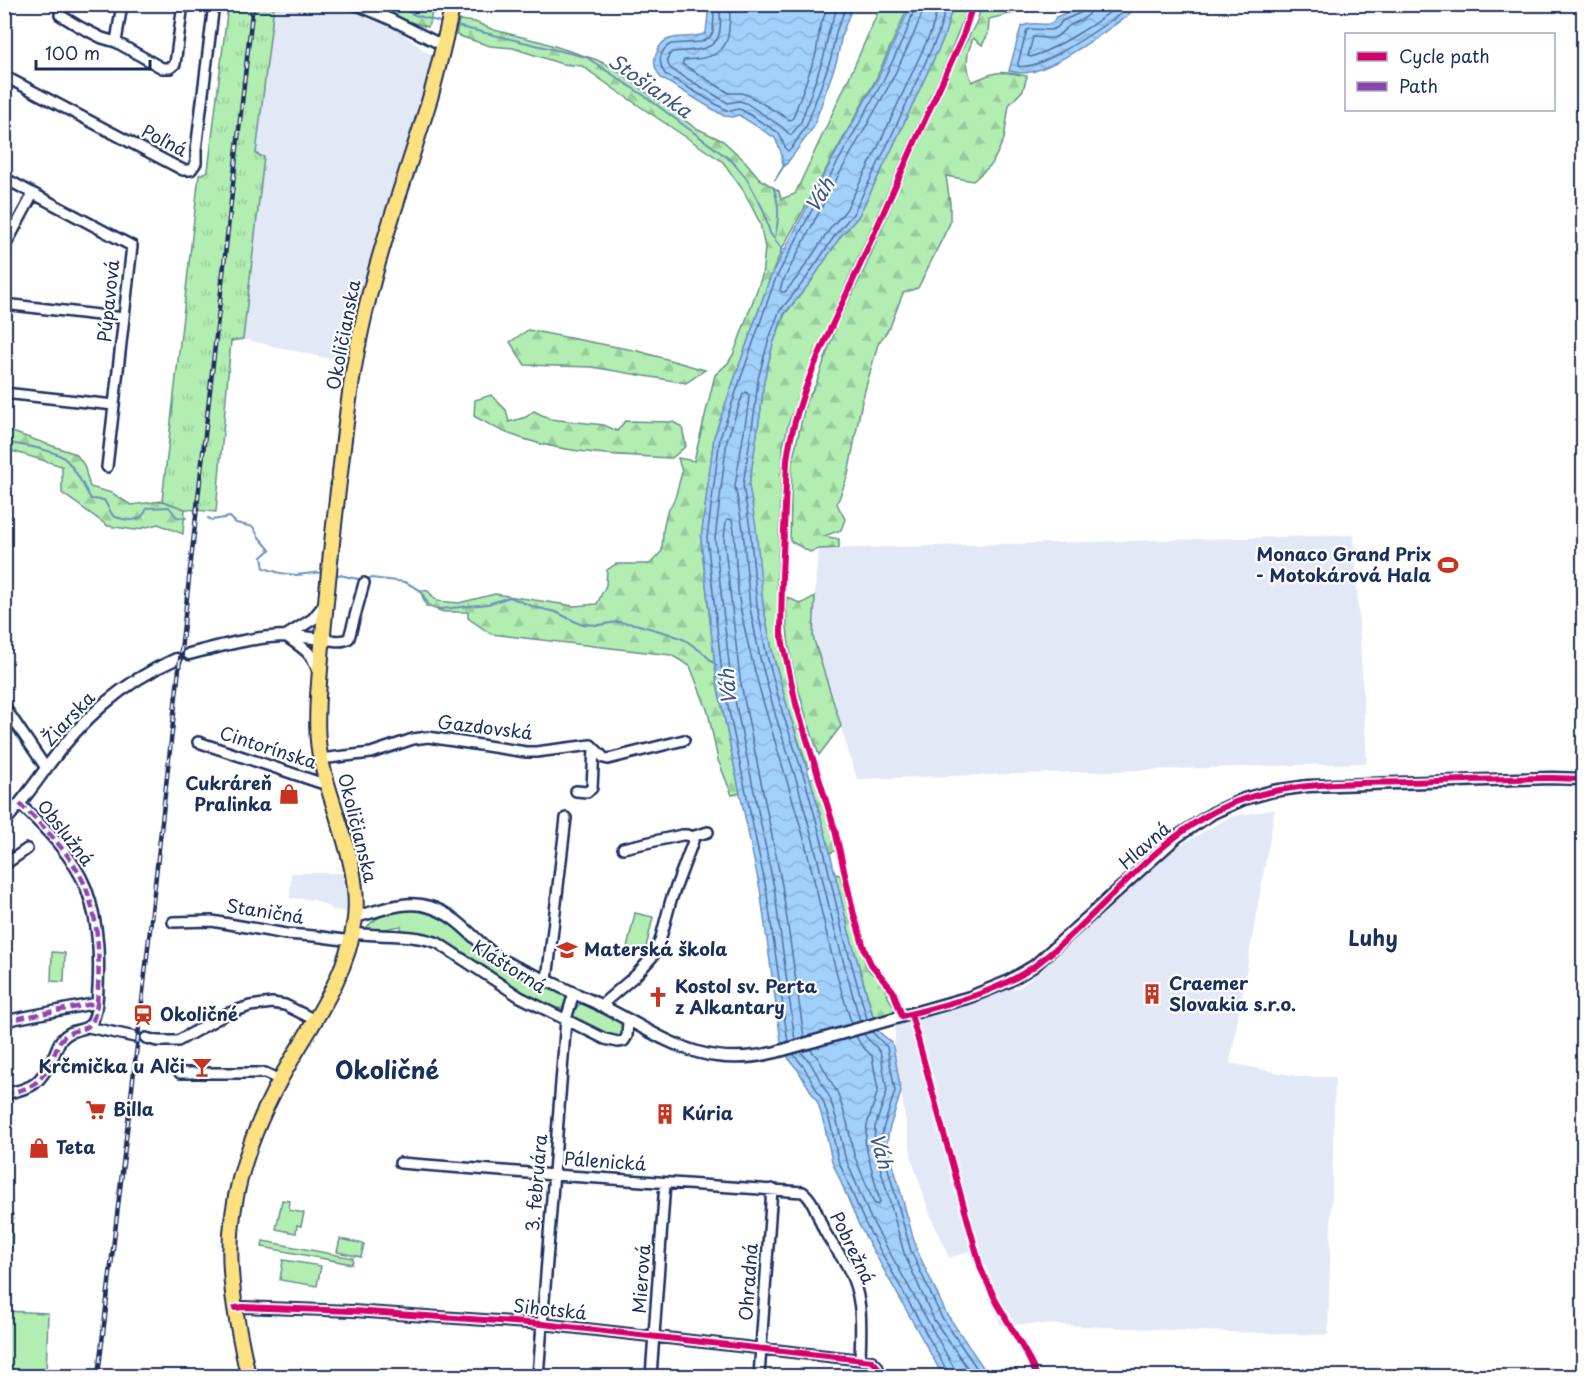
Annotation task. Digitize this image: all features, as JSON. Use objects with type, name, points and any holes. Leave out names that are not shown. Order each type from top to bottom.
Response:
[{"type":"main road","name":"Okoličianska","points":[[248,1377],[235,1308],[230,1251],[233,1206],[237,1187],[261,1119],[339,974],[352,937],[355,917],[355,890],[348,853],[320,759],[317,725],[328,573],[348,412],[364,315],[388,228],[430,96],[453,4]]},
{"type":"street","points":[[62,4],[60,15],[167,69],[172,68],[175,64],[183,4]]},
{"type":"street","points":[[116,42],[122,4]]},
{"type":"street","name":"Poľná","points":[[4,76],[183,170],[191,170],[196,163],[214,4]]},
{"type":"street","points":[[355,4],[444,46]]},
{"type":"street","name":"Púpavová","points":[[4,178],[132,246],[107,466]]},
{"type":"street","points":[[4,248],[33,194]]},
{"type":"street","points":[[4,304],[124,318]]},
{"type":"street","points":[[4,393],[114,405]]},
{"type":"street","points":[[189,654],[242,641],[286,636],[345,641],[349,638],[364,584]]},
{"type":"street","points":[[286,636],[313,619],[326,603]]},
{"type":"street","points":[[286,636],[309,653],[320,674]]},
{"type":"street","name":"Žiarska","points":[[4,822],[81,726],[114,696],[142,675],[176,659]]},
{"type":"street","points":[[4,706],[46,768]]},
{"type":"street","name":"Gazdovská","points":[[320,759],[371,753],[413,739],[428,737],[526,752],[591,745],[604,758],[610,759],[684,740]]},
{"type":"street","name":"Cintorínska","points":[[198,742],[327,785]]},
{"type":"street","points":[[576,791],[587,792],[592,788],[594,748]]},
{"type":"street","name":"Hlavná","points":[[776,1052],[970,997],[1022,974],[1061,943],[1178,836],[1213,813],[1244,798],[1308,786],[1551,777],[1584,779]]},
{"type":"street","name":"Obslužná","points":[[20,804],[59,846],[78,872],[86,888],[99,959],[95,1018],[88,1027]]},
{"type":"street","points":[[547,981],[566,818]]},
{"type":"street","points":[[623,848],[681,835],[691,837],[708,832]]},
{"type":"street","points":[[600,1005],[636,975],[653,956],[662,935],[670,900],[693,841],[691,837]]},
{"type":"street","points":[[4,865],[27,849]]},
{"type":"street","name":"Kláštorná","points":[[355,917],[395,905],[431,907],[456,920],[502,959],[682,1047],[713,1057],[734,1059],[776,1052]]},
{"type":"street","name":"Staničná","points":[[173,922],[212,921],[286,934],[352,937]]},
{"type":"street","name":"Kláštorná","points":[[352,937],[402,936],[429,939],[519,997],[605,1039],[624,1041],[627,1036],[628,1021]]},
{"type":"street","name":"3. februára","points":[[538,1377],[566,1019],[574,993]]},
{"type":"street","points":[[4,1021],[97,1003]]},
{"type":"street","points":[[146,1038],[157,1041],[178,1041],[226,1014],[266,1004],[285,1005],[315,1020]]},
{"type":"street","points":[[4,1094],[36,1084],[45,1074],[62,1039],[72,1033],[88,1027],[135,1037]]},
{"type":"street","points":[[180,1073],[265,1073],[280,1080]]},
{"type":"street","name":"Pálenická","points":[[400,1163],[772,1190]]},
{"type":"street","name":"Mierová","points":[[651,1377],[665,1183]]},
{"type":"street","name":"Ohradná","points":[[759,1377],[772,1190]]},
{"type":"street","name":"Pobrežná","points":[[772,1190],[805,1193],[811,1200],[828,1237],[846,1264],[861,1309],[860,1360]]},
{"type":"street","name":"Sihotská","points":[[235,1308],[243,1306],[320,1309],[542,1324],[860,1360]]},
{"type":"street","points":[[860,1360],[875,1363],[881,1377]]},
{"type":"shaded area","points":[[274,5],[346,5],[367,18],[399,31],[440,62],[356,357],[325,358],[243,339],[264,157],[256,155]]},
{"type":"shaded area","points":[[1354,535],[1367,763],[857,779],[813,637],[819,549]]},
{"type":"shaded area","points":[[1275,809],[1230,1063],[1300,1077],[1335,1077],[1328,1335],[1039,1324],[1001,1325],[978,1275],[970,1251],[949,1258],[928,1209],[912,1160],[899,1079],[884,1054],[894,1052],[896,1010],[1019,988],[1050,963],[1170,851],[1230,817]]},
{"type":"shaded area","points":[[291,873],[344,873],[347,912],[334,910],[315,900],[290,898]]},
{"type":"green space","points":[[228,5],[274,5],[256,154],[264,157],[243,339],[231,341],[216,512],[185,509],[162,501],[199,175],[208,171]]},
{"type":"green space","points":[[370,5],[423,5],[433,10],[428,27],[400,19]]},
{"type":"green space","points":[[881,5],[909,5],[876,79],[783,247],[714,437],[701,539],[717,683],[740,793],[732,795],[718,760],[708,712],[690,666],[671,655],[491,634],[468,618],[468,612],[444,612],[426,606],[420,590],[428,591],[437,601],[459,603],[495,594],[574,606],[597,604],[606,585],[607,570],[616,564],[650,564],[662,551],[666,515],[675,498],[682,472],[678,458],[694,461],[715,375],[728,363],[734,353],[762,276],[765,248],[760,223],[743,190],[723,162],[582,66],[562,64],[513,48],[490,46],[456,35],[459,20],[475,22],[494,30],[542,42],[597,60],[612,67],[694,127],[723,141],[745,161],[760,179],[779,191],[781,199],[795,194]]},
{"type":"green space","points":[[953,5],[969,5],[947,60],[828,324],[789,422],[783,446],[777,583],[781,643],[798,720],[812,766],[808,769],[773,655],[763,605],[749,486],[764,380],[773,344],[785,314],[810,283],[840,237],[858,217],[944,37]]},
{"type":"green space","points":[[982,5],[1035,5],[1034,8],[989,19],[988,34],[982,45],[973,38],[968,55],[967,65],[972,82],[987,75],[1011,73],[1027,76],[1023,90],[1009,105],[1004,139],[992,164],[973,181],[946,176],[950,223],[918,288],[903,293],[890,327],[878,344],[862,401],[848,475],[837,504],[845,519],[841,530],[824,536],[839,539],[839,548],[810,552],[790,541],[792,462],[806,402],[816,384],[836,327],[865,268],[956,61],[977,21]]},
{"type":"green space","points":[[528,330],[638,351],[705,370],[686,383],[592,367],[525,365],[510,342]]},
{"type":"green space","points":[[491,395],[506,410],[509,422],[526,417],[534,411],[550,419],[604,425],[617,431],[625,421],[673,422],[682,427],[686,446],[672,458],[588,452],[527,440],[474,416],[475,400]]},
{"type":"green space","points":[[9,431],[76,454],[84,465],[90,487],[112,493],[131,505],[162,501],[185,509],[183,534],[158,524],[135,530],[108,526],[62,493],[62,466],[5,449],[5,433]]},
{"type":"green space","points":[[815,596],[813,637],[841,726],[819,755],[795,678],[787,617],[787,597],[801,604]]},
{"type":"green space","points":[[816,777],[825,803],[835,851],[830,853],[810,778]]},
{"type":"green space","points":[[835,874],[840,875],[865,963],[870,972],[883,983],[896,1010],[874,1019],[848,928]]},
{"type":"green space","points":[[403,909],[417,909],[442,918],[562,993],[566,998],[564,1008],[554,1009],[519,993],[447,944],[446,941],[433,936],[402,932],[401,926],[373,931],[365,929],[382,916]]},
{"type":"green space","points":[[635,913],[653,917],[645,952],[627,948]]},
{"type":"green space","points":[[52,952],[65,953],[64,982],[51,981]]},
{"type":"green space","points":[[580,1004],[597,1008],[623,1023],[622,1037],[612,1038],[572,1018],[575,1009]]},
{"type":"green space","points":[[282,1200],[290,1201],[289,1210],[304,1213],[301,1226],[297,1225],[296,1233],[276,1229]]},
{"type":"green space","points":[[4,1214],[13,1214],[9,1290],[5,1290]]},
{"type":"green space","points":[[340,1239],[364,1244],[361,1257],[337,1252]]},
{"type":"green space","points":[[263,1241],[353,1258],[352,1264],[262,1247]]},
{"type":"green space","points":[[283,1260],[321,1266],[317,1286],[280,1280]]},
{"type":"green space","points":[[5,1311],[48,1313],[46,1376],[5,1376]]},
{"type":"water","points":[[704,5],[853,5],[813,128],[785,166],[775,138],[739,115],[724,116],[661,78],[657,72],[655,56],[666,41],[706,33],[708,14]]},
{"type":"water","name":"Váh","points":[[911,5],[953,5],[944,37],[858,217],[840,237],[810,283],[784,314],[773,344],[764,380],[749,486],[756,527],[763,605],[773,655],[810,778],[848,928],[877,1030],[892,1043],[894,1052],[901,1092],[887,1143],[916,1248],[946,1313],[989,1376],[943,1376],[859,1225],[832,1161],[818,1103],[789,1059],[781,1041],[760,889],[717,683],[701,539],[714,437],[770,278],[878,78]]},
{"type":"water","points":[[1084,5],[1134,5],[1134,9],[1090,41],[1047,66],[1023,73],[1009,71],[1021,27],[1032,24],[1050,24],[1056,17]]},
{"type":"waterway","name":"Stošianka","points":[[392,4],[415,15],[444,23]]},
{"type":"waterway","name":"Stošianka","points":[[452,25],[586,57],[646,97],[732,161],[747,179],[763,209],[770,233],[781,248],[781,256]]},
{"type":"waterway","points":[[775,180],[785,164]]},
{"type":"waterway","points":[[773,187],[778,212],[775,237]]},
{"type":"waterway","points":[[4,443],[33,447],[61,456],[73,469],[91,499],[104,500],[113,516],[133,520],[141,517],[147,508],[169,507],[177,517],[186,518]]},
{"type":"waterway","points":[[208,518],[212,520],[230,517],[236,523],[253,527],[270,550],[262,557],[264,568],[296,575],[323,572]]},
{"type":"waterway","name":"Váh","points":[[335,574],[358,579],[371,578],[405,582],[420,590],[428,604],[434,608],[488,604],[510,597],[534,607],[556,612],[580,624],[599,625],[617,622],[635,624],[685,640],[717,666]]},
{"type":"railway","points":[[98,1376],[253,4]]},
{"type":"marked path","points":[[4,1021],[97,1003],[98,945],[94,916],[86,888],[66,854],[20,804]]},
{"type":"marked path","points":[[4,1094],[29,1087],[40,1079],[61,1040],[73,1032],[84,1029],[92,1022],[97,1003]]},
{"type":"cycle path","points":[[973,4],[963,36],[816,361],[798,410],[787,460],[781,634],[796,704],[835,830],[854,915],[865,951],[871,964],[893,991],[902,1016],[987,991],[1033,967],[1056,949],[1166,844],[1215,811],[1238,801],[1284,789],[1333,784],[1584,779]]},
{"type":"cycle path","points":[[911,1014],[981,1269],[1037,1376]]},
{"type":"cycle path","points":[[235,1308],[353,1311],[542,1324],[872,1361],[881,1376]]},
{"type":"place","name":"Monaco Grand Prix - Motokárová Hala","points":[[1448,565]]},
{"type":"place","name":"Cukráreň Pralinka","points":[[289,794]]},
{"type":"place","name":"Materská škola","points":[[567,950]]},
{"type":"place","name":"Craemer Slovakia s.r.o.","points":[[1152,994]]},
{"type":"place","name":"Kostol sv. Perta z Alkantary","points":[[658,997]]},
{"type":"place","name":"Okoličné","points":[[143,1015]]},
{"type":"place","name":"Krčmička u Alči","points":[[202,1067]]},
{"type":"place","name":"Billa","points":[[96,1110]]},
{"type":"place","name":"Kúria","points":[[665,1114]]},
{"type":"place","name":"Teta","points":[[39,1148]]},
{"type":"district","name":"Luhy","points":[[1373,939]]},
{"type":"district","name":"Okoličné","points":[[387,1071]]}]
